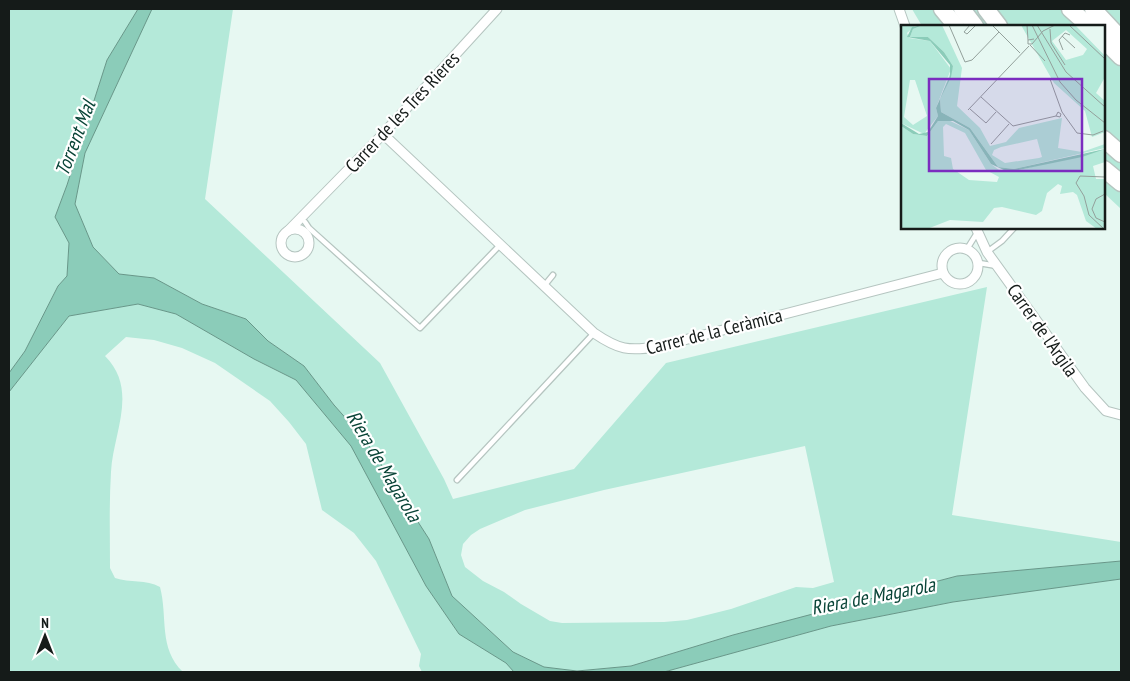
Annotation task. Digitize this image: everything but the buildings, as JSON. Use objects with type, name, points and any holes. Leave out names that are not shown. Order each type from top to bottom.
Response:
[{"type":"highway","points":[[942,9],[955,25]]},
{"type":"highway","points":[[962,9],[974,25]]},
{"type":"highway","points":[[986,9],[998,25]]},
{"type":"highway","points":[[1070,9],[1088,25]]},
{"type":"highway","points":[[1092,9],[1121,39]]},
{"type":"highway","points":[[1105,41],[1121,57]]},
{"type":"highway","points":[[1105,140],[1121,154]]},
{"type":"highway","points":[[1105,170],[1121,183]]},
{"type":"street","name":"Carrer de les Tres Rieres","points":[[305,218],[305,233],[309,241],[307,250],[300,256],[295,257],[286,254],[282,246],[283,236],[305,218],[498,9]]},
{"type":"street","points":[[899,9],[906,25]]},
{"type":"street","name":"Carrer de la Ceràmica","points":[[383,134],[594,333],[619,348],[638,350],[657,346],[943,272]]},
{"type":"street","points":[[290,230],[298,229],[305,233]]},
{"type":"street","name":"Carrer de l'Argila","points":[[977,230],[988,252],[1085,388],[1106,410],[1121,415]]},
{"type":"street","points":[[955,248],[967,249],[975,254],[978,263],[976,275],[973,279],[962,284],[951,281],[943,272],[945,255],[955,248]]},
{"type":"lane","points":[[305,218],[309,228],[420,328],[500,245]]},
{"type":"lane","points":[[988,252],[1013,229]]},
{"type":"lane","points":[[967,249],[977,230]]},
{"type":"lane","points":[[978,263],[998,266]]},
{"type":"lane","points":[[544,286],[553,275]]},
{"type":"lane","points":[[457,480],[594,333]]},
{"type":"shaded area","points":[[9,9],[138,9],[107,60],[55,217],[69,243],[67,276],[58,286],[25,351],[9,373]]},
{"type":"shaded area","points":[[138,9],[152,9],[85,153],[75,204],[93,247],[119,274],[154,278],[202,304],[246,319],[268,341],[304,366],[334,405],[366,441],[429,539],[452,596],[513,652],[544,667],[577,671],[631,666],[733,635],[957,576],[1121,561],[1121,579],[953,602],[831,626],[664,672],[514,672],[506,663],[459,634],[426,586],[351,446],[296,380],[254,359],[176,314],[138,304],[69,316],[9,392],[9,373],[25,351],[58,286],[67,276],[69,243],[55,217],[107,60]]},
{"type":"shaded area","points":[[152,9],[233,9],[205,199],[380,363],[444,479],[453,499],[574,469],[666,363],[987,287],[952,515],[1121,542],[1121,561],[957,576],[733,635],[631,666],[577,671],[544,667],[513,652],[452,596],[429,539],[366,441],[334,405],[304,366],[268,341],[246,319],[202,304],[154,278],[119,274],[93,247],[75,204],[85,153]],"holes":[[[805,446],[834,582],[813,588],[796,587],[731,609],[687,620],[562,623],[550,621],[483,581],[465,567],[461,555],[463,544],[471,535],[480,529],[525,510],[604,490]]]},
{"type":"shaded area","points":[[912,9],[1121,9],[1121,209],[1105,194],[1105,25],[921,25]]},
{"type":"shaded area","points":[[138,304],[176,314],[254,359],[296,380],[351,446],[426,586],[459,634],[506,663],[514,672],[422,672],[419,666],[421,654],[376,561],[354,533],[322,510],[306,444],[289,422],[270,401],[215,363],[182,348],[154,340],[126,337],[105,356],[115,369],[121,383],[122,397],[122,412],[111,472],[110,568],[115,578],[149,583],[160,587],[167,642],[175,663],[183,672],[9,672],[9,392],[69,316]]},
{"type":"shaded area","points":[[1121,579],[1121,672],[664,672],[831,626],[953,602]]},
{"type":"water label","name":"Torrent Mal","points":[[75,138]]},
{"type":"water label","name":"Riera de Magarola","points":[[384,466]]},
{"type":"water label","name":"Riera de Magarola","points":[[873,596]]}]
